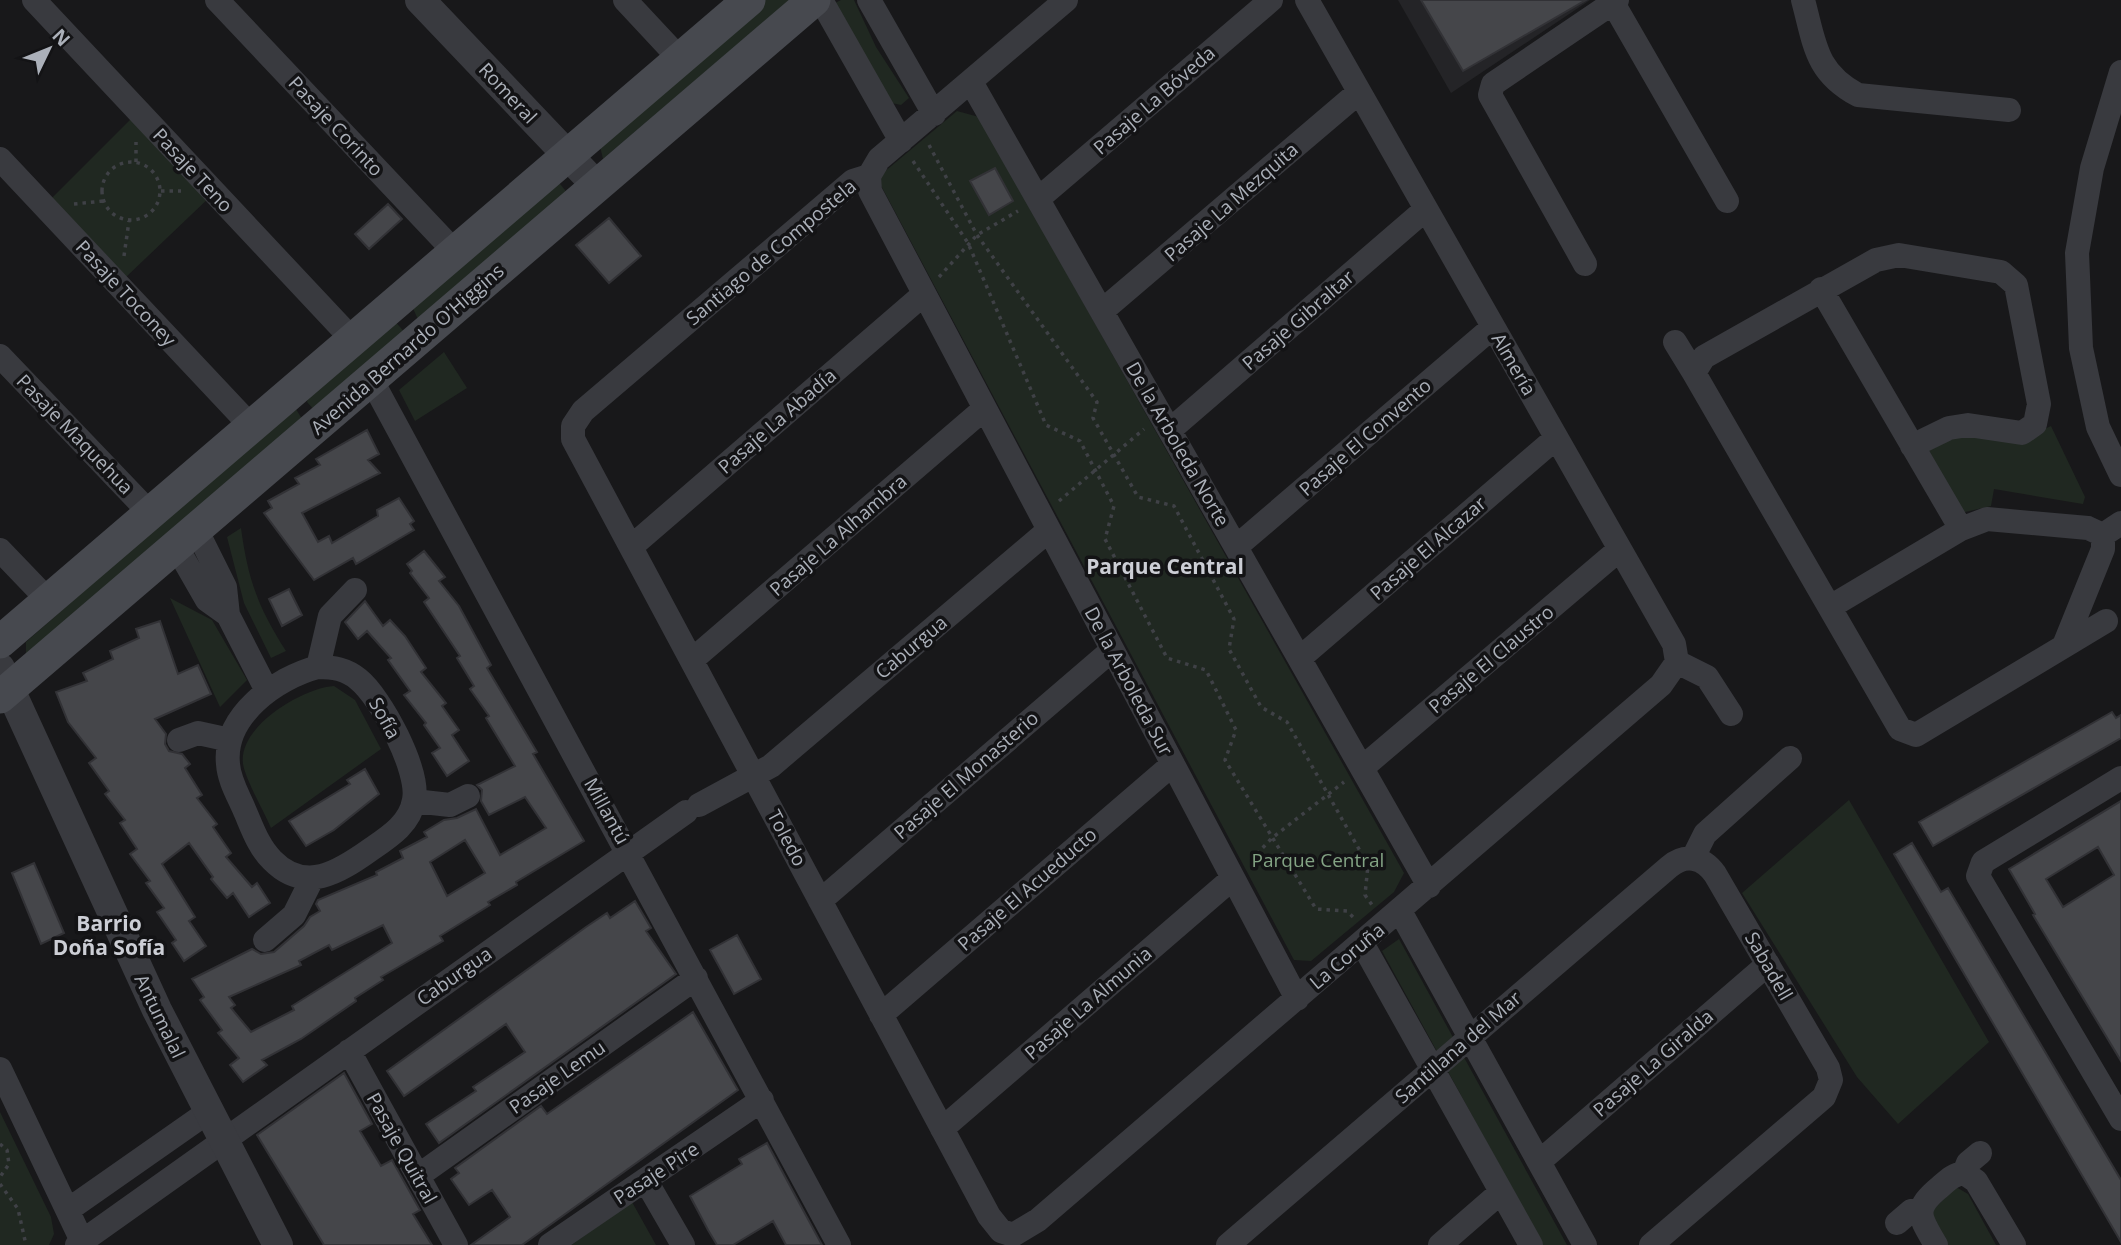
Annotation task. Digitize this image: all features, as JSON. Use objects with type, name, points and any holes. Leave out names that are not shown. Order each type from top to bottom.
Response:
[{"type":"main road","points":[[0,642],[749,0]]},
{"type":"main road","name":"Avenida Bernardo O'Higgins","points":[[4,684],[186,538],[814,0]]},
{"type":"main road","points":[[399,299],[411,327],[410,346]]},
{"type":"main road","points":[[294,390],[302,411],[320,424]]},
{"type":"street","name":"Pasaje Teno","points":[[34,0],[352,340]]},
{"type":"street","name":"Pasaje Corinto","points":[[217,0],[455,252]]},
{"type":"street","name":"Romeral","points":[[420,0],[597,186]]},
{"type":"street","points":[[625,0],[680,59]]},
{"type":"street","points":[[821,0],[926,120]]},
{"type":"street","points":[[869,0],[926,120]]},
{"type":"street","name":"Santiago de Compostela","points":[[573,426],[583,411],[853,181],[869,176],[875,164],[1066,0]]},
{"type":"street","name":"Pasaje La Bóveda","points":[[1038,199],[1271,0]]},
{"type":"street","name":"Almería","points":[[1307,0],[1674,644],[1677,662]]},
{"type":"street","points":[[1803,0],[1822,66],[1837,84],[1858,96],[2009,110]]},
{"type":"street","points":[[1585,264],[1490,95],[1493,84],[1615,1],[1727,201]]},
{"type":"street","points":[[2121,72],[2083,205],[2077,280],[2081,348],[2098,427],[2121,475]]},
{"type":"street","name":"De la Arboleda Norte","points":[[971,82],[1429,886]]},
{"type":"street","name":"Pasaje La Mezquita","points":[[1102,311],[1359,92]]},
{"type":"street","points":[[926,120],[988,112]]},
{"type":"street","name":"Pasaje Toconey","points":[[0,159],[251,426]]},
{"type":"street","name":"De la Arboleda Sur","points":[[869,176],[873,198],[1297,999]]},
{"type":"street","name":"Pasaje Gibraltar","points":[[1165,423],[1426,209]]},
{"type":"street","points":[[1694,373],[1704,357],[1876,260],[1899,255],[2001,272],[2016,285],[2039,404],[2035,424],[2022,433],[1968,425],[1949,428],[1912,446]]},
{"type":"street","points":[[1821,289],[1961,528]]},
{"type":"street","name":"Pasaje La Abadía","points":[[631,547],[924,294]]},
{"type":"street","name":"Pasaje El Convento","points":[[1236,547],[1493,327]]},
{"type":"street","points":[[1675,342],[1900,729],[1916,735],[2056,653],[2065,643],[2106,621]]},
{"type":"street","name":"Pasaje Maquehua","points":[[0,355],[150,513]]},
{"type":"street","name":"Millantú","points":[[372,379],[839,1245]]},
{"type":"street","name":"Pasaje La Alhambra","points":[[692,660],[984,409]]},
{"type":"street","name":"Toledo","points":[[573,426],[576,444],[942,1129],[989,1216],[1005,1239]]},
{"type":"street","name":"Pasaje El Alcazar","points":[[1300,658],[1556,438]]},
{"type":"street","points":[[1830,607],[1961,528],[1987,519],[2005,518],[2088,528],[2113,528],[2065,643]]},
{"type":"street","name":"Caburgua","points":[[80,1243],[629,852],[693,808],[780,759],[1045,523]]},
{"type":"street","points":[[186,538],[207,600],[228,615],[267,691]]},
{"type":"street","points":[[0,550],[48,600]]},
{"type":"street","name":"Pasaje El Claustro","points":[[1362,768],[1620,550]]},
{"type":"street","points":[[355,590],[330,616],[318,667],[267,691],[242,718],[230,740],[228,766],[231,780],[258,841],[286,871],[312,878],[335,874],[394,834],[407,819],[414,801],[450,805],[468,796]]},
{"type":"street","name":"Pasaje El Monasterio","points":[[820,901],[1112,650]]},
{"type":"street","points":[[1677,662],[1707,677],[1731,714]]},
{"type":"street","name":"La Coruña","points":[[1005,1239],[1030,1227],[1429,886],[1670,677],[1677,662]]},
{"type":"street","name":"Sofía","points":[[318,667],[344,670],[367,687],[409,761],[416,787],[414,801]]},
{"type":"street","name":"Antumalal","points":[[4,684],[208,1112],[278,1245]]},
{"type":"street","points":[[179,740],[198,733],[230,740]]},
{"type":"street","points":[[1693,858],[1705,834],[1790,758]]},
{"type":"street","name":"Pasaje El Acueducto","points":[[881,1015],[1172,764]]},
{"type":"street","points":[[2121,778],[1983,862],[1978,876],[2121,1119]]},
{"type":"street","name":"Sabadell","points":[[1651,1245],[1816,1105],[1831,1085],[1828,1068],[1715,874],[1702,861],[1693,858]]},
{"type":"street","name":"Santillana del Mar","points":[[1228,1245],[1675,861],[1693,858]]},
{"type":"street","points":[[265,940],[294,915],[312,878]]},
{"type":"street","name":"Pasaje La Almunia","points":[[942,1129],[1233,878]]},
{"type":"street","points":[[1379,928],[1470,1037],[1585,1245]]},
{"type":"street","points":[[1379,928],[1433,1069],[1531,1245]]},
{"type":"street","name":"Pasaje La Giralda","points":[[1539,1162],[1768,964]]},
{"type":"street","name":"Pasaje Lemu","points":[[418,1176],[696,978]]},
{"type":"street","name":"Pasaje Quitral","points":[[349,1051],[456,1245]]},
{"type":"street","points":[[0,1069],[68,1210],[80,1243]]},
{"type":"street","name":"Pasaje Pire","points":[[550,1245],[762,1100]]},
{"type":"street","points":[[68,1210],[208,1112]]},
{"type":"street","points":[[1964,1173],[1968,1163],[1980,1153]]},
{"type":"street","points":[[1936,1245],[1923,1222],[1921,1209],[1928,1197],[1951,1177],[1964,1173]]},
{"type":"street","points":[[1964,1173],[1976,1181],[2014,1245]]},
{"type":"street","points":[[646,1181],[682,1245]]},
{"type":"street","points":[[1440,1245],[1501,1192]]},
{"type":"street","points":[[1897,1223],[1911,1211],[1921,1209]]},
{"type":"path","points":[[926,120],[977,235],[1097,402],[1093,418],[1138,497],[1174,506],[1234,618],[1229,649],[1261,707],[1287,722],[1368,865],[1365,895],[1379,928]]},
{"type":"path","points":[[926,120],[968,243],[1046,425],[1080,441],[1114,506],[1105,539],[1167,658],[1206,670],[1236,730],[1225,760],[1315,909],[1347,911],[1379,928]]},
{"type":"path","points":[[136,162],[153,172],[161,191],[159,201],[147,216],[129,221],[111,214],[103,201],[102,187],[104,178],[117,165],[136,162]]},
{"type":"path","points":[[924,294],[977,235],[1038,199]]},
{"type":"path","points":[[119,286],[129,221]]},
{"type":"path","points":[[1045,523],[1095,470],[1114,454],[1165,423]]},
{"type":"path","points":[[1233,878],[1272,838],[1362,768]]},
{"type":"path","points":[[0,1144],[7,1150],[9,1164],[0,1177]]},
{"type":"path","points":[[0,1184],[18,1209],[26,1245]]},
{"type":"shaded area","points":[[1398,0],[1590,0],[1451,93]]},
{"type":"green space","points":[[765,0],[790,0],[603,159],[600,146]]},
{"type":"green space","points":[[854,0],[876,47],[909,98],[901,105],[882,101],[835,3]]},
{"type":"green space","name":"Parque Central","points":[[957,111],[979,117],[1404,873],[1394,892],[1311,961],[1294,960],[877,178]]},
{"type":"green space","points":[[134,116],[213,194],[125,278],[51,199]]},
{"type":"green space","points":[[556,179],[569,195],[421,326],[411,304]]},
{"type":"green space","points":[[392,318],[407,335],[315,411],[307,402],[310,392]]},
{"type":"green space","points":[[444,352],[467,388],[415,421],[399,390]]},
{"type":"green space","points":[[294,406],[304,422],[26,657],[26,642]]},
{"type":"green space","points":[[2051,426],[2085,497],[2083,504],[1994,489],[1991,506],[1961,513],[1929,459],[1928,445],[1958,433],[2014,443]]},
{"type":"green space","points":[[241,528],[247,563],[256,592],[268,621],[286,651],[271,658],[244,603],[227,537]]},
{"type":"green space","points":[[170,598],[212,620],[247,680],[220,707]]},
{"type":"green space","points":[[334,686],[355,700],[381,749],[271,828],[245,771],[244,750],[261,723],[275,712],[306,694]]},
{"type":"green space","points":[[1849,800],[1989,1042],[1898,1124],[1857,1077],[1742,893]]},
{"type":"green space","points":[[1399,939],[1567,1245],[1543,1245],[1382,951]]},
{"type":"green space","points":[[0,1112],[51,1217],[54,1234],[49,1245],[0,1245]]},
{"type":"green space","points":[[1956,1187],[1968,1194],[1996,1245],[1945,1245],[1929,1214]]},
{"type":"green space","points":[[632,1202],[656,1245],[571,1245]]},
{"type":"building","points":[[1421,0],[1586,0],[1463,71]]},
{"type":"building","points":[[995,168],[1013,201],[989,215],[970,181]]},
{"type":"building","points":[[388,204],[402,219],[369,249],[355,234]]},
{"type":"building","points":[[609,218],[641,256],[609,283],[576,245]]},
{"type":"building","points":[[367,430],[379,454],[368,460],[380,473],[302,513],[318,542],[329,536],[332,543],[378,516],[377,510],[399,498],[414,521],[410,524],[414,530],[356,564],[353,558],[314,580],[264,513],[272,508],[268,501],[299,484],[295,478],[320,465],[316,459]]},
{"type":"building","points":[[424,551],[445,577],[439,581],[459,606],[491,665],[487,668],[537,752],[533,754],[584,841],[516,882],[517,885],[488,902],[490,905],[440,936],[443,941],[381,977],[383,980],[355,998],[356,1001],[301,1039],[262,1060],[267,1065],[243,1082],[230,1065],[239,1058],[218,1033],[222,1030],[200,1000],[204,997],[192,979],[252,949],[261,954],[274,952],[304,926],[310,917],[320,911],[316,904],[318,900],[377,875],[376,872],[403,858],[400,851],[427,837],[424,832],[444,820],[457,818],[476,809],[500,855],[546,828],[525,797],[489,815],[481,801],[482,790],[477,785],[515,766],[486,718],[489,716],[470,689],[474,686],[457,658],[460,656],[424,602],[429,598],[410,573],[412,571],[407,564]],"holes":[[[465,840],[485,873],[447,896],[430,862]],[[383,925],[392,943],[292,1006],[294,1010],[251,1032],[231,1008],[235,1005],[229,997],[301,965],[299,961],[329,945],[332,950]]]},
{"type":"building","points":[[289,589],[302,615],[282,626],[269,599]]},
{"type":"building","points":[[365,601],[383,626],[390,620],[405,636],[426,668],[421,672],[446,703],[442,706],[459,730],[452,735],[469,761],[447,776],[432,753],[440,748],[424,725],[426,723],[404,695],[410,691],[388,660],[391,658],[367,631],[358,639],[345,622]]},
{"type":"building","points":[[160,621],[178,674],[198,665],[211,694],[155,719],[166,734],[165,744],[169,751],[182,754],[190,764],[185,768],[202,795],[197,798],[217,824],[213,827],[231,853],[226,857],[252,887],[257,883],[270,903],[249,917],[233,893],[227,898],[211,879],[213,877],[189,843],[162,864],[195,917],[189,921],[206,946],[184,961],[172,943],[176,940],[157,912],[164,908],[146,883],[150,881],[130,854],[137,849],[120,823],[125,820],[105,794],[109,791],[89,763],[96,758],[68,722],[56,692],[87,681],[83,673],[113,659],[110,651],[139,638],[136,629]]},
{"type":"building","points":[[2112,712],[2116,718],[2121,715],[2121,738],[1933,846],[1919,822]]},
{"type":"building","points":[[365,769],[379,794],[334,830],[306,846],[289,821],[350,784],[347,780]]},
{"type":"building","points":[[2121,801],[2121,1061],[2033,915],[2035,914],[2009,869]],"holes":[[[2098,847],[2114,875],[2063,907],[2046,879]]]},
{"type":"building","points":[[1912,843],[1941,892],[1948,888],[2121,1180],[2121,1242],[1894,854]]},
{"type":"building","points":[[34,863],[64,933],[41,944],[12,873]]},
{"type":"building","points":[[635,901],[651,928],[646,931],[676,974],[439,1143],[426,1124],[476,1091],[473,1087],[525,1052],[506,1024],[404,1096],[387,1071],[586,927],[607,913],[610,918]]},
{"type":"building","points":[[737,935],[761,979],[734,994],[710,950]]},
{"type":"building","points":[[693,1012],[738,1090],[522,1245],[471,1245],[510,1217],[492,1190],[469,1205],[451,1179],[459,1173],[455,1168],[541,1106],[547,1114]]},
{"type":"building","points":[[344,1073],[372,1124],[360,1131],[381,1166],[392,1160],[420,1210],[413,1214],[432,1245],[324,1245],[257,1135]]},
{"type":"building","points":[[767,1143],[822,1245],[786,1245],[773,1221],[733,1245],[717,1245],[708,1230],[690,1196],[742,1164],[739,1159]]},
{"type":"district","name":"Parque Central","points":[[1165,567]]},
{"type":"district","name":"Barrio Doña Sofía","points":[[109,936]]}]
